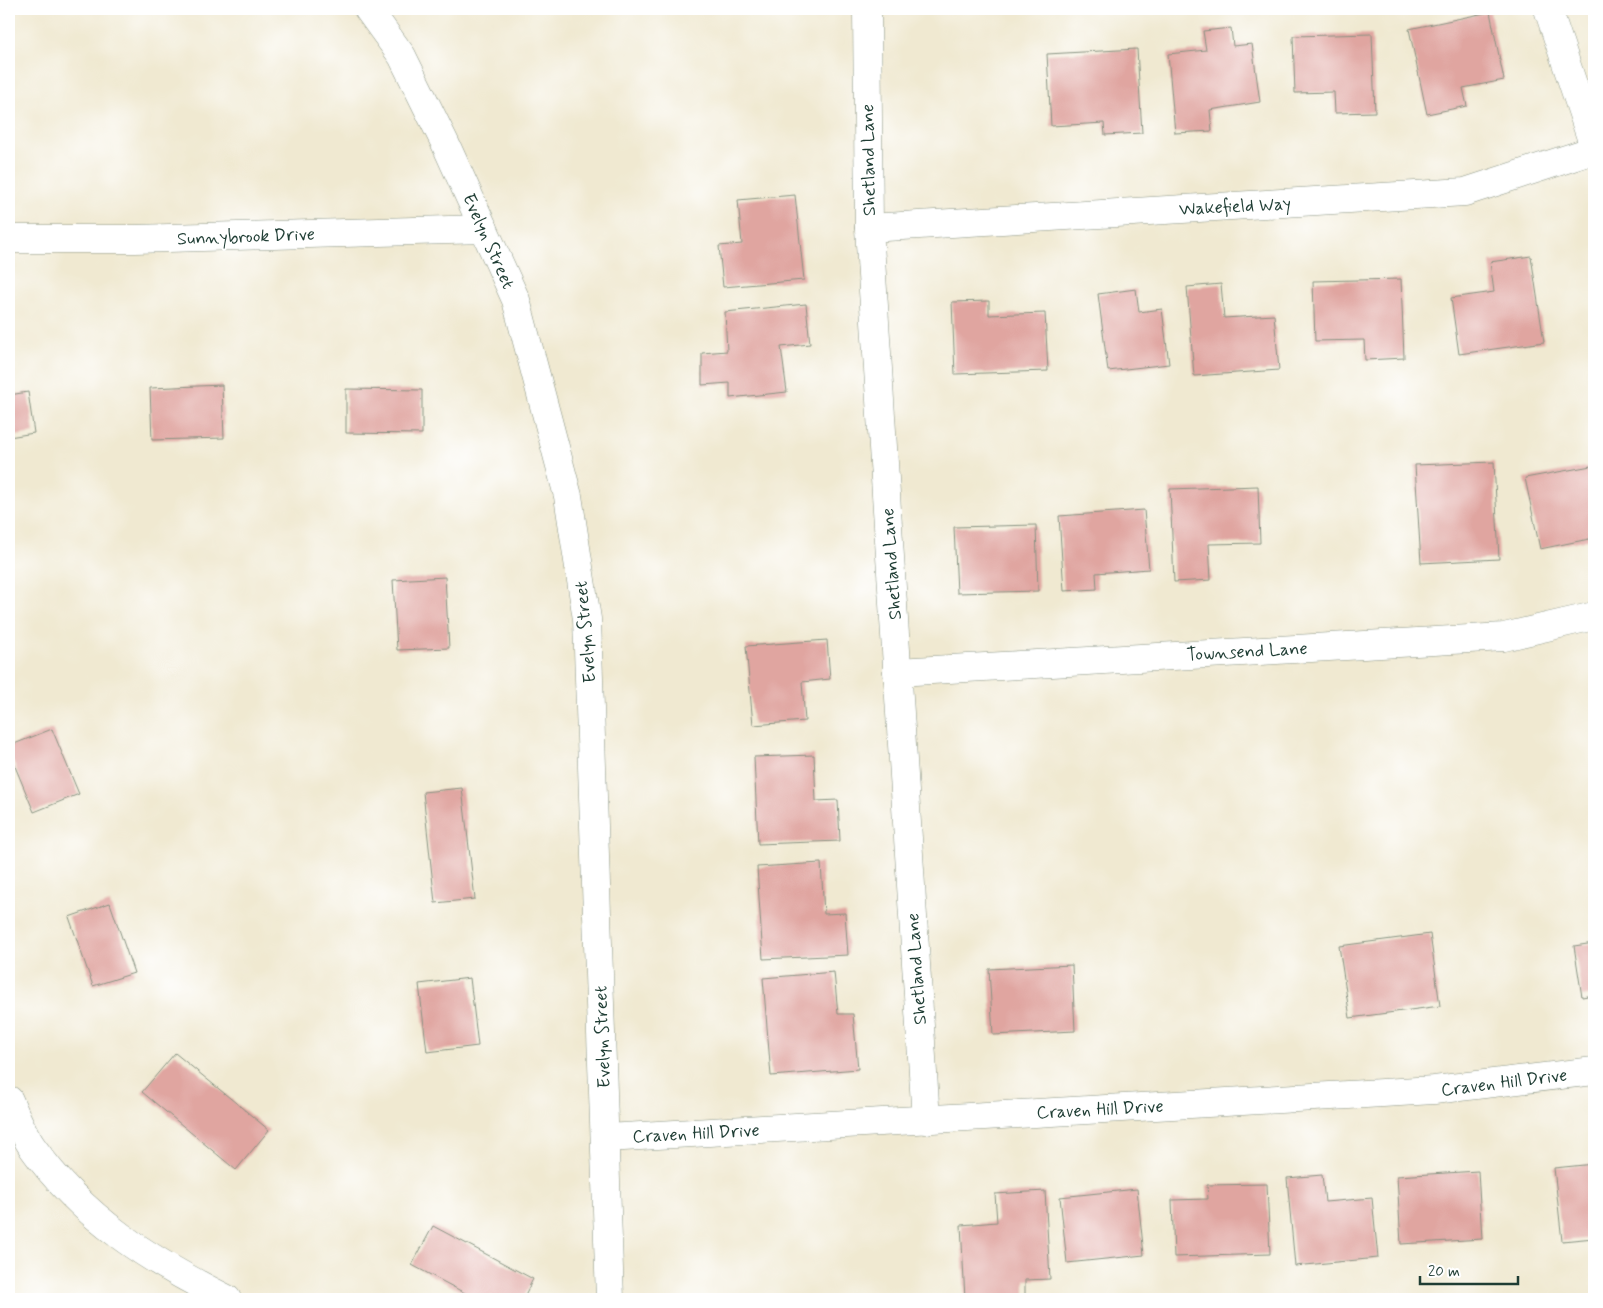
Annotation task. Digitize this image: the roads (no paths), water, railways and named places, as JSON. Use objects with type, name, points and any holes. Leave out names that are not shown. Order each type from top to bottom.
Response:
[{"type":"street","name":"Evelyn Street","points":[[368,9],[402,56],[516,300],[568,496],[587,619],[610,1299]]},
{"type":"street","name":"Shetland Lane","points":[[867,9],[869,228],[926,1120]]},
{"type":"street","points":[[1548,9],[1594,149]]},
{"type":"street","name":"Wakefield Way","points":[[869,228],[1465,192],[1594,149]]},
{"type":"street","name":"Sunnybrook Drive","points":[[9,239],[135,239],[484,229]]},
{"type":"street","name":"Townsend Lane","points":[[898,672],[1504,637],[1594,616]]},
{"type":"street","name":"Craven Hill Drive","points":[[606,1138],[1434,1090],[1594,1071]]},
{"type":"street","points":[[9,1100],[32,1147],[78,1203],[133,1246],[227,1299]]}]
